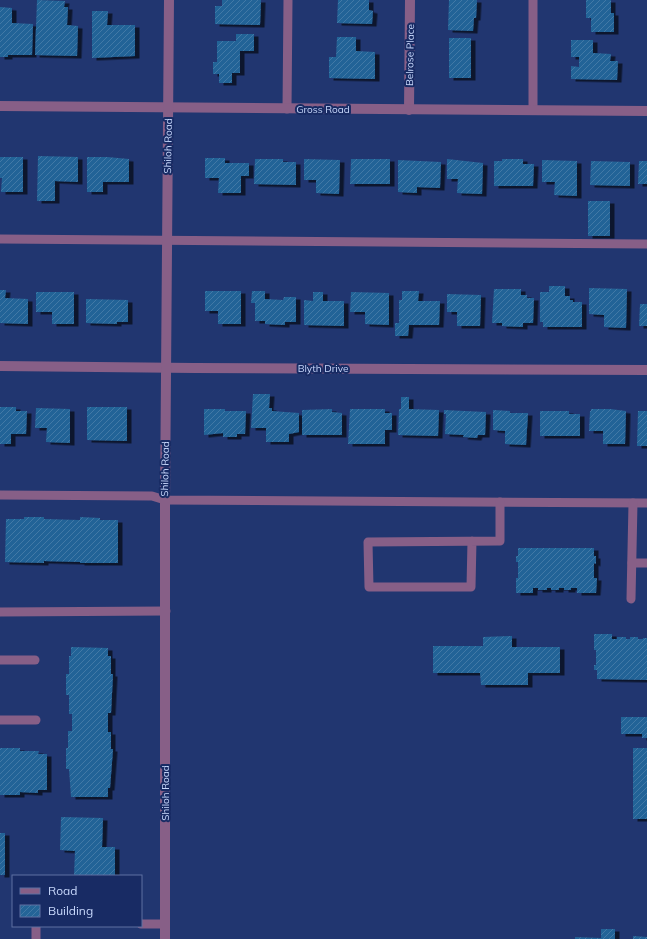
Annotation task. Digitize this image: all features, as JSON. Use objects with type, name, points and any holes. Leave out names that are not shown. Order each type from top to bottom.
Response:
[{"type":"street","name":"Shiloh Road","points":[[165,939],[165,500],[169,0]]},
{"type":"street","name":"Belrose Place","points":[[409,110],[410,0]]},
{"type":"street","name":"Gross Road","points":[[0,106],[647,111]]},
{"type":"street","name":"Blyth Drive","points":[[0,366],[647,370]]},
{"type":"lane","points":[[287,109],[288,0]]},
{"type":"lane","points":[[533,0],[533,110]]},
{"type":"lane","points":[[0,239],[647,244]]},
{"type":"lane","points":[[0,495],[152,496],[165,500],[647,503]]},
{"type":"lane","points":[[472,541],[472,586],[369,587],[368,542],[472,541],[500,541],[500,502]]},
{"type":"lane","points":[[632,599],[633,503]]},
{"type":"lane","points":[[632,562],[647,563]]},
{"type":"lane","points":[[0,612],[166,611]]},
{"type":"lane","points":[[0,660],[36,660]]},
{"type":"lane","points":[[0,720],[36,720]]},
{"type":"lane","points":[[142,924],[165,924]]},
{"type":"lane","points":[[36,927],[36,939]]},
{"type":"building","points":[[37,0],[65,1],[64,7],[68,7],[67,25],[78,26],[77,56],[35,55]]},
{"type":"building","points":[[222,0],[261,0],[260,25],[215,24],[215,6],[222,6]]},
{"type":"building","points":[[338,0],[369,0],[369,10],[373,11],[372,24],[337,23]]},
{"type":"building","points":[[449,0],[477,0],[476,18],[474,18],[473,31],[448,30]]},
{"type":"building","points":[[586,0],[611,0],[611,13],[614,13],[614,32],[591,32],[591,18],[586,18]]},
{"type":"building","points":[[0,7],[12,8],[12,23],[33,24],[32,55],[8,55],[8,57],[0,57]]},
{"type":"building","points":[[92,11],[108,11],[107,25],[135,25],[135,56],[92,58]]},
{"type":"building","points":[[236,34],[254,34],[254,51],[240,51],[240,73],[232,73],[232,83],[219,83],[219,74],[213,74],[213,62],[217,62],[217,41],[236,41]]},
{"type":"building","points":[[337,37],[356,37],[356,51],[375,52],[375,79],[329,78],[329,57],[336,57]]},
{"type":"building","points":[[449,38],[471,38],[471,78],[449,78]]},
{"type":"building","points":[[571,40],[593,40],[593,53],[611,54],[610,61],[618,61],[617,80],[571,79],[571,66],[579,67],[579,57],[571,57]]},
{"type":"building","points":[[38,156],[78,157],[78,182],[55,181],[55,201],[37,201]]},
{"type":"building","points":[[0,157],[23,157],[23,192],[1,192],[2,178],[0,178]]},
{"type":"building","points":[[87,157],[129,159],[129,182],[103,182],[103,192],[87,192]]},
{"type":"building","points":[[205,158],[225,158],[225,163],[249,163],[249,176],[241,176],[241,193],[218,193],[219,178],[205,178]]},
{"type":"building","points":[[255,159],[283,159],[283,162],[296,162],[296,185],[254,184]]},
{"type":"building","points":[[304,159],[340,160],[339,194],[316,193],[316,180],[304,180]]},
{"type":"building","points":[[351,159],[390,159],[390,184],[350,184]]},
{"type":"building","points":[[447,159],[483,163],[482,194],[457,193],[458,179],[447,179]]},
{"type":"building","points":[[502,159],[523,159],[523,164],[534,164],[533,186],[494,186],[494,161],[502,161]]},
{"type":"building","points":[[398,160],[441,162],[440,188],[417,187],[417,193],[398,192]]},
{"type":"building","points":[[542,160],[577,161],[577,196],[554,195],[555,182],[542,182]]},
{"type":"building","points":[[591,161],[630,162],[630,186],[590,185]]},
{"type":"building","points":[[639,161],[647,161],[647,184],[638,184]]},
{"type":"building","points":[[588,201],[610,201],[610,236],[588,236]]},
{"type":"building","points":[[549,286],[565,286],[565,296],[570,296],[570,300],[573,300],[573,302],[582,302],[582,327],[543,327],[543,322],[540,322],[540,292],[549,292]]},
{"type":"building","points":[[589,288],[627,289],[626,328],[604,327],[604,315],[589,314]]},
{"type":"building","points":[[494,289],[521,289],[521,295],[527,295],[527,298],[534,298],[533,323],[523,323],[523,327],[502,326],[502,323],[492,323]]},
{"type":"building","points":[[0,290],[6,290],[5,298],[28,299],[28,324],[0,323]]},
{"type":"building","points":[[205,291],[241,291],[241,324],[218,324],[218,311],[205,311]]},
{"type":"building","points":[[252,291],[265,291],[265,299],[283,300],[284,297],[296,297],[296,322],[285,322],[285,325],[265,324],[265,321],[255,321],[255,303],[251,303]]},
{"type":"building","points":[[402,291],[419,291],[418,301],[440,301],[439,325],[409,325],[408,336],[395,336],[395,323],[399,323],[399,300],[402,300]]},
{"type":"building","points":[[36,292],[74,292],[74,324],[52,324],[52,312],[36,312]]},
{"type":"building","points":[[313,292],[323,292],[323,301],[344,301],[344,326],[304,325],[304,300],[313,301]]},
{"type":"building","points":[[351,292],[389,293],[389,325],[365,324],[365,312],[350,312]]},
{"type":"building","points":[[447,294],[481,295],[480,326],[457,326],[457,312],[447,312]]},
{"type":"building","points":[[86,299],[128,300],[128,322],[117,322],[117,324],[86,323]]},
{"type":"building","points":[[640,304],[647,304],[647,326],[639,326]]},
{"type":"building","points":[[253,394],[270,394],[269,408],[272,408],[272,411],[299,413],[299,432],[289,434],[289,442],[266,442],[266,428],[251,428]]},
{"type":"building","points":[[401,397],[409,397],[409,409],[439,410],[438,436],[398,435]]},
{"type":"building","points":[[0,407],[16,407],[16,411],[27,411],[26,434],[11,434],[11,444],[0,444]]},
{"type":"building","points":[[87,407],[127,407],[127,441],[87,440]]},
{"type":"building","points":[[36,408],[70,409],[70,443],[46,442],[47,428],[35,428]]},
{"type":"building","points":[[204,409],[246,411],[245,434],[237,434],[237,437],[223,437],[223,433],[204,435]]},
{"type":"building","points":[[332,409],[332,412],[342,413],[342,435],[302,435],[302,410]]},
{"type":"building","points":[[350,409],[385,409],[385,413],[392,413],[392,430],[385,430],[385,444],[348,444]]},
{"type":"building","points":[[591,409],[626,411],[625,444],[603,444],[603,431],[589,431]]},
{"type":"building","points":[[444,410],[486,412],[485,435],[478,435],[477,438],[463,437],[464,435],[445,434],[446,414],[444,414]]},
{"type":"building","points":[[493,410],[510,411],[510,413],[528,413],[526,445],[505,444],[505,431],[493,430]]},
{"type":"building","points":[[540,411],[569,411],[569,414],[580,414],[580,436],[540,436]]},
{"type":"building","points":[[638,411],[647,411],[647,446],[637,446]]},
{"type":"building","points":[[24,517],[80,520],[80,517],[100,518],[100,520],[118,520],[118,563],[44,561],[44,563],[5,562],[6,519],[24,519]]},
{"type":"building","points":[[518,548],[594,548],[596,564],[594,563],[594,578],[597,578],[596,593],[577,593],[577,588],[571,588],[571,590],[559,588],[559,590],[551,590],[551,588],[547,588],[547,590],[538,590],[538,588],[533,588],[533,593],[516,593],[518,562],[516,562],[516,556],[518,556]]},
{"type":"building","points":[[594,634],[612,634],[612,639],[617,639],[617,637],[626,637],[626,639],[630,639],[630,637],[638,637],[638,639],[647,638],[647,680],[597,679],[597,670],[594,670],[594,665],[596,665],[596,650],[594,650]]},
{"type":"building","points":[[512,636],[512,647],[560,647],[560,673],[528,673],[528,685],[481,685],[480,673],[433,673],[433,646],[483,646],[483,637]]},
{"type":"building","points":[[71,647],[108,648],[108,656],[111,656],[111,674],[113,674],[111,713],[108,713],[108,732],[111,732],[111,749],[113,749],[108,797],[71,797],[69,769],[66,769],[66,748],[68,748],[68,731],[72,731],[72,714],[69,714],[69,695],[66,695],[66,674],[69,674],[69,656],[71,656]]},
{"type":"building","points":[[621,717],[647,717],[647,738],[642,738],[642,734],[621,734]]},
{"type":"building","points":[[0,748],[20,748],[20,751],[39,751],[38,754],[47,754],[47,790],[38,790],[38,793],[20,792],[20,795],[0,795]]},
{"type":"building","points":[[633,748],[647,748],[647,819],[633,819]]},
{"type":"building","points":[[61,817],[103,818],[102,847],[115,847],[115,875],[74,875],[75,851],[60,850]]},
{"type":"building","points":[[0,833],[5,833],[5,875],[0,875]]},
{"type":"building","points":[[601,929],[615,929],[615,939],[575,939],[575,937],[601,938]]},
{"type":"building","points":[[633,936],[647,937],[647,939],[633,939]]}]
